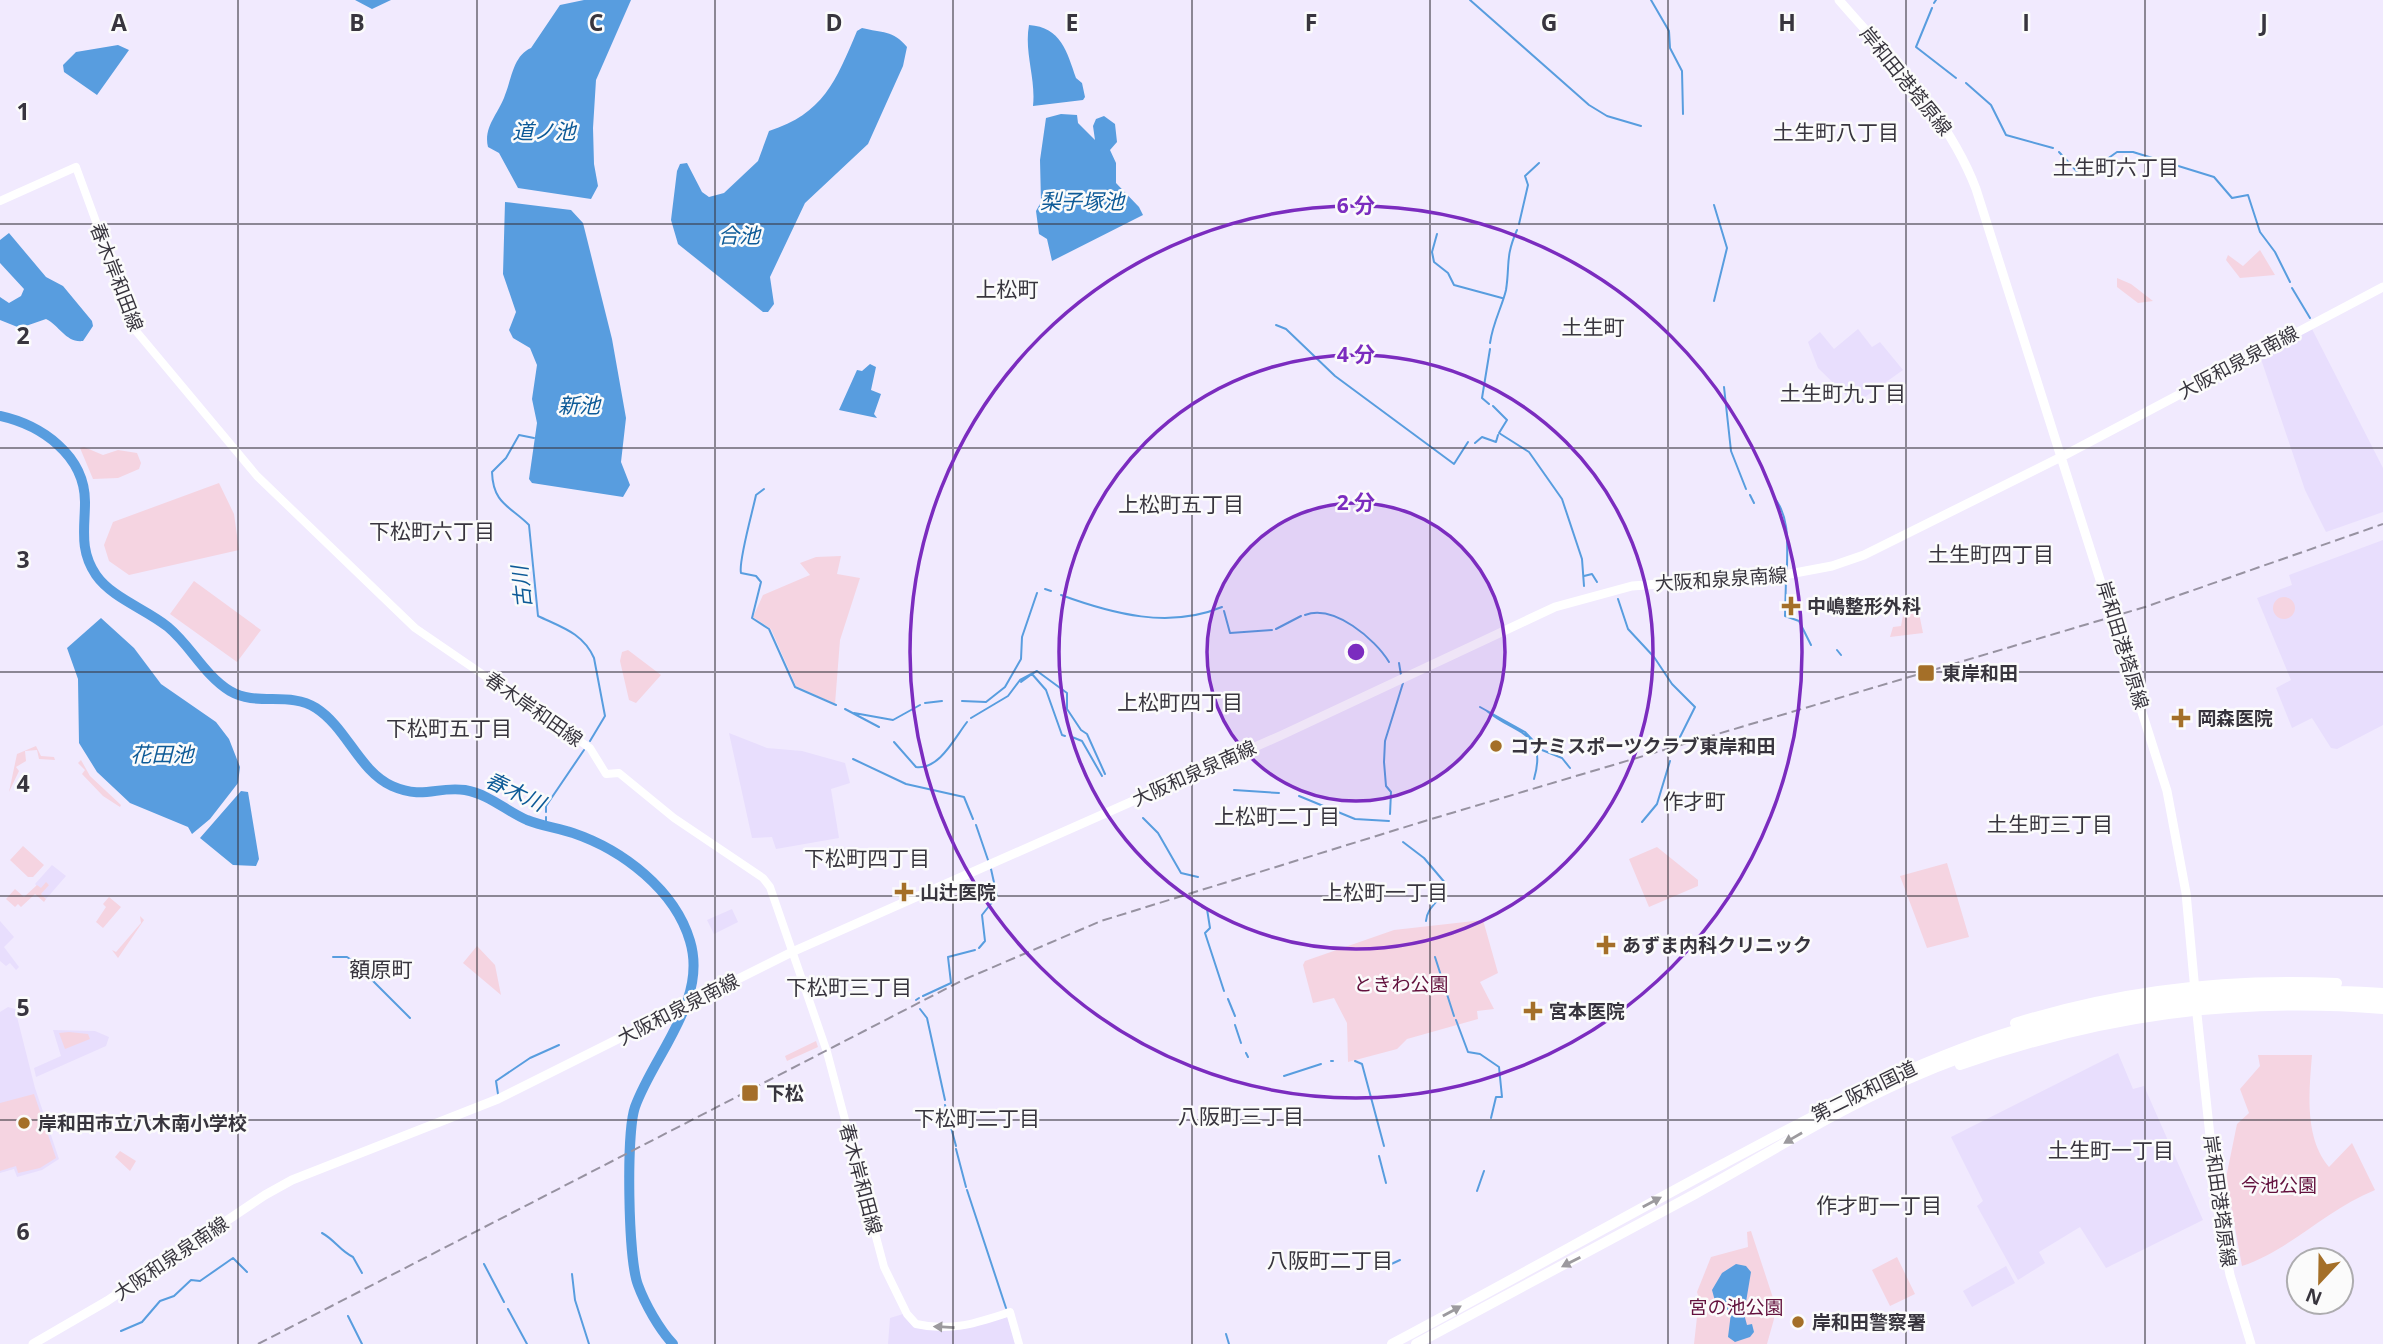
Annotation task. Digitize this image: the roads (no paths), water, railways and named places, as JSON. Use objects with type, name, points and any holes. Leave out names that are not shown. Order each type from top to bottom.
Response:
[{"type":"highway","points":[[2383,986],[2306,982],[2194,985],[2073,1004],[1998,1028],[1883,1074],[1832,1101],[1824,1116],[1840,1119],[1920,1080],[2040,1038],[2114,1021],[2196,1009],[2269,1005],[2383,1009]]},
{"type":"highway","name":"第二阪和国道","points":[[1392,1344],[1577,1241],[1901,1077],[2006,1033],[2131,1003],[2250,990],[2383,993]]},
{"type":"highway","name":"第二阪和国道","points":[[1901,1077],[2001,1043],[2117,1013],[2175,1004],[2255,998],[2383,1001]]},
{"type":"highway","name":"第二阪和国道","points":[[1416,1344],[1581,1257],[1824,1116]]},
{"type":"main road","name":"岸和田港塔原線","points":[[1839,0],[1930,106],[1956,143],[1976,189],[2063,456],[2167,791],[2186,893],[2218,1211],[2230,1275],[2251,1344]]},
{"type":"main road","name":"春木岸和田線","points":[[0,201],[76,167],[136,331],[257,476],[415,628],[584,744],[597,755],[606,774],[619,772],[674,817],[763,878],[770,887],[827,1052],[889,1279],[907,1314],[916,1324],[961,1327],[1010,1312],[1018,1344]]},
{"type":"main road","name":"大阪和泉泉南線","points":[[33,1344],[107,1301],[292,1180],[498,1099],[792,952],[1282,735],[1563,604],[1632,586],[1784,575],[1838,565],[1907,536],[2383,287]]},
{"type":"water","points":[[355,0],[391,0],[372,9]]},
{"type":"water","name":"道ノ池","points":[[584,0],[631,0],[596,80],[593,128],[598,186],[591,199],[518,188],[499,153],[488,147],[490,127],[520,56],[531,48],[560,5]]},
{"type":"water","points":[[1029,25],[1049,30],[1061,42],[1076,78],[1082,83],[1085,97],[1083,100],[1033,106]]},
{"type":"water","name":"合池","points":[[862,28],[887,33],[902,42],[907,47],[903,66],[868,144],[805,203],[770,277],[774,304],[768,312],[763,312],[678,244],[671,220],[677,171],[680,164],[687,163],[702,192],[709,197],[724,193],[758,161],[769,131],[803,115],[815,105],[834,80],[857,31]]},
{"type":"water","points":[[118,45],[129,50],[97,95],[64,72],[63,65],[76,52]]},
{"type":"water","name":"梨子塚池","points":[[1061,114],[1077,115],[1078,123],[1095,140],[1093,126],[1096,119],[1104,116],[1115,124],[1117,142],[1110,150],[1116,163],[1116,183],[1139,207],[1143,215],[1052,261],[1047,239],[1039,234],[1036,211],[1041,202],[1040,160],[1046,118]]},
{"type":"water","name":"新池","points":[[505,202],[571,210],[583,223],[612,339],[626,418],[621,462],[630,485],[623,497],[532,483],[529,479],[537,423],[532,399],[537,365],[530,348],[513,338],[509,330],[516,312],[503,274]]},
{"type":"water","points":[[9,233],[46,277],[63,286],[92,321],[93,326],[83,341],[68,337],[46,319],[20,328],[0,320],[0,297],[9,303],[21,296],[24,289],[0,263],[0,240]]},
{"type":"water","points":[[870,364],[876,367],[871,390],[881,394],[874,414],[877,418],[839,410],[857,370],[862,371]]},
{"type":"water","name":"花田池","points":[[101,618],[134,648],[161,684],[216,722],[229,739],[240,767],[238,783],[210,819],[192,834],[188,827],[130,803],[97,772],[79,743],[78,679],[67,648]]},
{"type":"water","name":"花田池","points":[[241,791],[248,792],[259,859],[256,866],[233,865],[200,838]]},
{"type":"water","points":[[1736,1264],[1746,1266],[1751,1272],[1744,1314],[1747,1325],[1752,1324],[1754,1332],[1750,1337],[1735,1342],[1728,1337],[1731,1313],[1715,1301],[1712,1290],[1722,1273]]},
{"type":"waterway","points":[[1470,0],[1589,105],[1607,116],[1641,126]]},
{"type":"waterway","points":[[1651,0],[1669,31],[1670,48],[1682,71],[1683,114]]},
{"type":"waterway","points":[[1932,8],[1916,47],[1956,78]]},
{"type":"waterway","points":[[1966,83],[1991,105],[2006,135],[2053,148]]},
{"type":"waterway","points":[[2059,152],[2082,177],[2117,152],[2133,152],[2214,177],[2232,198],[2248,195],[2260,232],[2275,252],[2290,282]]},
{"type":"waterway","points":[[1519,224],[1528,185],[1525,176],[1539,163]]},
{"type":"waterway","points":[[1714,205],[1727,248],[1714,301]]},
{"type":"waterway","points":[[1490,343],[1506,290],[1509,254],[1517,230]]},
{"type":"waterway","points":[[1437,234],[1432,252],[1434,262],[1448,273],[1454,285],[1502,298]]},
{"type":"waterway","points":[[2292,288],[2310,318]]},
{"type":"waterway","points":[[1276,325],[1286,329],[1335,376],[1454,464],[1468,442]]},
{"type":"waterway","points":[[1489,404],[1482,398],[1490,349]]},
{"type":"waterway","points":[[1724,387],[1731,451],[1746,489]]},
{"type":"waterway","points":[[1493,406],[1507,420],[1499,433],[1529,452],[1562,499],[1582,559],[1584,586]]},
{"type":"waterway","name":"春木川","points":[[0,416],[15,420],[45,435],[69,457],[77,470],[83,485],[85,502],[85,548],[96,575],[120,597],[168,627],[205,669],[230,691],[251,698],[295,700],[316,708],[327,716],[371,770],[392,786],[413,792],[455,789],[474,792],[527,820],[592,840],[645,874],[672,905],[683,922],[690,941],[694,963],[692,985],[686,1006],[635,1107],[630,1142],[629,1196],[632,1250],[638,1285],[653,1316],[673,1344]]},
{"type":"waterway","name":"古川","points":[[534,438],[519,435],[506,458],[492,472],[493,483],[499,498],[529,525],[538,616],[578,637],[594,658],[605,716],[590,741]]},
{"type":"waterway","points":[[1475,443],[1482,437],[1496,442],[1498,435]]},
{"type":"waterway","points":[[764,489],[756,495],[741,567],[741,573],[756,576],[761,582],[752,618],[769,629],[795,687],[836,705]]},
{"type":"waterway","points":[[1750,495],[1754,503]]},
{"type":"waterway","points":[[1776,500],[1786,524],[1787,569]]},
{"type":"waterway","points":[[1584,576],[1592,574],[1597,582]]},
{"type":"waterway","points":[[1786,579],[1785,616],[1799,621],[1811,645]]},
{"type":"waterway","points":[[1045,589],[1051,591]]},
{"type":"waterway","points":[[962,701],[986,702],[1005,687],[1021,659],[1022,637],[1037,593]]},
{"type":"waterway","points":[[1061,595],[1121,613],[1161,618],[1202,614],[1222,607]]},
{"type":"waterway","points":[[1618,599],[1628,629],[1654,657],[1672,684],[1695,707],[1680,737]]},
{"type":"waterway","points":[[1224,611],[1230,633],[1272,630]]},
{"type":"waterway","points":[[1305,615],[1328,614],[1341,619],[1364,634],[1389,662]]},
{"type":"waterway","points":[[1276,629],[1301,616]]},
{"type":"waterway","points":[[1837,650],[1841,655]]},
{"type":"waterway","points":[[1399,663],[1401,675]]},
{"type":"waterway","points":[[971,718],[1008,696],[1020,680],[1037,671],[1067,693],[1067,709],[1081,730],[1087,734],[1105,774]]},
{"type":"waterway","points":[[1021,682],[1032,674],[1046,690],[1062,735],[1065,736]]},
{"type":"waterway","points":[[1390,814],[1391,792],[1386,786],[1385,741],[1403,683]]},
{"type":"waterway","points":[[925,703],[942,701]]},
{"type":"waterway","points":[[854,713],[893,720],[920,705]]},
{"type":"waterway","points":[[1480,707],[1525,732],[1542,750],[1562,758],[1570,768]]},
{"type":"waterway","points":[[845,709],[879,727]]},
{"type":"waterway","points":[[1487,711],[1527,736],[1533,743],[1537,752],[1534,779]]},
{"type":"waterway","points":[[894,742],[916,767],[924,767],[939,759],[967,722]]},
{"type":"waterway","points":[[1072,737],[1082,741],[1102,776]]},
{"type":"waterway","name":"古川","points":[[546,812],[546,806],[584,750]]},
{"type":"waterway","points":[[853,759],[906,784],[964,797],[973,819]]},
{"type":"waterway","points":[[1642,822],[1657,804],[1670,761]]},
{"type":"waterway","points":[[1234,790],[1279,793]]},
{"type":"waterway","points":[[1299,796],[1355,819],[1389,821]]},
{"type":"waterway","name":"古川","points":[[546,817],[546,827]]},
{"type":"waterway","points":[[1143,818],[1158,833],[1181,873],[1198,877]]},
{"type":"waterway","points":[[976,825],[988,860]]},
{"type":"waterway","points":[[1403,842],[1424,858],[1446,884],[1445,890],[1429,911],[1426,921]]},
{"type":"waterway","points":[[979,948],[985,941],[982,915],[997,896],[991,869]]},
{"type":"waterway","points":[[1202,907],[1207,909],[1210,928],[1205,933],[1224,991]]},
{"type":"waterway","points":[[923,996],[951,983],[948,957],[975,950]]},
{"type":"waterway","points":[[333,957],[347,957],[353,961],[410,1018]]},
{"type":"waterway","points":[[1435,957],[1454,1016]]},
{"type":"waterway","points":[[1228,999],[1235,1016]]},
{"type":"waterway","points":[[920,1009],[927,1018],[945,1100]]},
{"type":"waterway","points":[[1456,1020],[1468,1052],[1480,1054],[1499,1067],[1502,1097],[1496,1097],[1491,1118]]},
{"type":"waterway","points":[[1235,1025],[1241,1043]]},
{"type":"waterway","points":[[498,1094],[496,1081],[530,1058],[559,1045]]},
{"type":"waterway","points":[[1246,1053],[1248,1057]]},
{"type":"waterway","points":[[1355,1061],[1362,1064],[1384,1146]]},
{"type":"waterway","points":[[1284,1076],[1321,1064]]},
{"type":"waterway","points":[[945,1105],[956,1146]]},
{"type":"waterway","points":[[956,1149],[966,1187]]},
{"type":"waterway","points":[[1379,1156],[1386,1183]]},
{"type":"waterway","points":[[1477,1191],[1484,1171]]},
{"type":"waterway","points":[[967,1190],[1006,1308]]},
{"type":"waterway","points":[[322,1233],[353,1257],[362,1273]]},
{"type":"waterway","points":[[121,1331],[142,1322],[160,1301],[174,1296],[191,1280],[200,1281],[233,1258],[247,1272]]},
{"type":"waterway","points":[[1387,1266],[1400,1260]]},
{"type":"waterway","points":[[484,1264],[504,1302]]},
{"type":"waterway","points":[[572,1274],[575,1300],[589,1344]]},
{"type":"waterway","points":[[508,1309],[527,1344]]},
{"type":"waterway","points":[[348,1316],[362,1344]]},
{"type":"waterway","points":[[1226,1334],[1229,1344]]},
{"type":"railway","points":[[258,1344],[963,980],[1101,921],[1428,820],[2145,607],[2383,524]]},
{"type":"place","name":"中嶋整形外科","points":[[1791,606]]},
{"type":"place","name":"東岸和田","points":[[1926,673]]},
{"type":"place","name":"岡森医院","points":[[2181,718]]},
{"type":"place","name":"コナミスポーツクラブ東岸和田","points":[[1496,746]]},
{"type":"place","name":"山辻医院","points":[[904,892]]},
{"type":"place","name":"あずま内科クリニック","points":[[1606,945]]},
{"type":"place","name":"宮本医院","points":[[1533,1011]]},
{"type":"place","name":"下松","points":[[750,1093]]},
{"type":"place","name":"岸和田市立八木南小学校","points":[[24,1123]]},
{"type":"place","name":"岸和田警察署","points":[[1798,1322]]},
{"type":"district","name":"土生町八丁目","points":[[1836,133]]},
{"type":"district","name":"土生町六丁目","points":[[2116,168]]},
{"type":"district","name":"上松町","points":[[1007,290]]},
{"type":"district","name":"土生町","points":[[1593,328]]},
{"type":"district","name":"土生町九丁目","points":[[1843,394]]},
{"type":"district","name":"上松町五丁目","points":[[1181,505]]},
{"type":"district","name":"下松町六丁目","points":[[432,532]]},
{"type":"district","name":"土生町四丁目","points":[[1991,555]]},
{"type":"district","name":"上松町四丁目","points":[[1180,703]]},
{"type":"district","name":"下松町五丁目","points":[[449,729]]},
{"type":"district","name":"作才町","points":[[1694,802]]},
{"type":"district","name":"上松町二丁目","points":[[1277,817]]},
{"type":"district","name":"土生町三丁目","points":[[2050,825]]},
{"type":"district","name":"下松町四丁目","points":[[867,859]]},
{"type":"district","name":"上松町一丁目","points":[[1385,893]]},
{"type":"district","name":"額原町","points":[[381,970]]},
{"type":"district","name":"下松町三丁目","points":[[849,988]]},
{"type":"district","name":"八阪町三丁目","points":[[1241,1117]]},
{"type":"district","name":"下松町二丁目","points":[[977,1119]]},
{"type":"district","name":"土生町一丁目","points":[[2111,1151]]},
{"type":"district","name":"作才町一丁目","points":[[1879,1206]]},
{"type":"district","name":"八阪町二丁目","points":[[1330,1261]]},
{"type":"park label","name":"ときわ公園","points":[[1401,984]]},
{"type":"park label","name":"今池公園","points":[[2279,1185]]},
{"type":"park label","name":"宮の池公園","points":[[1736,1307]]}]
